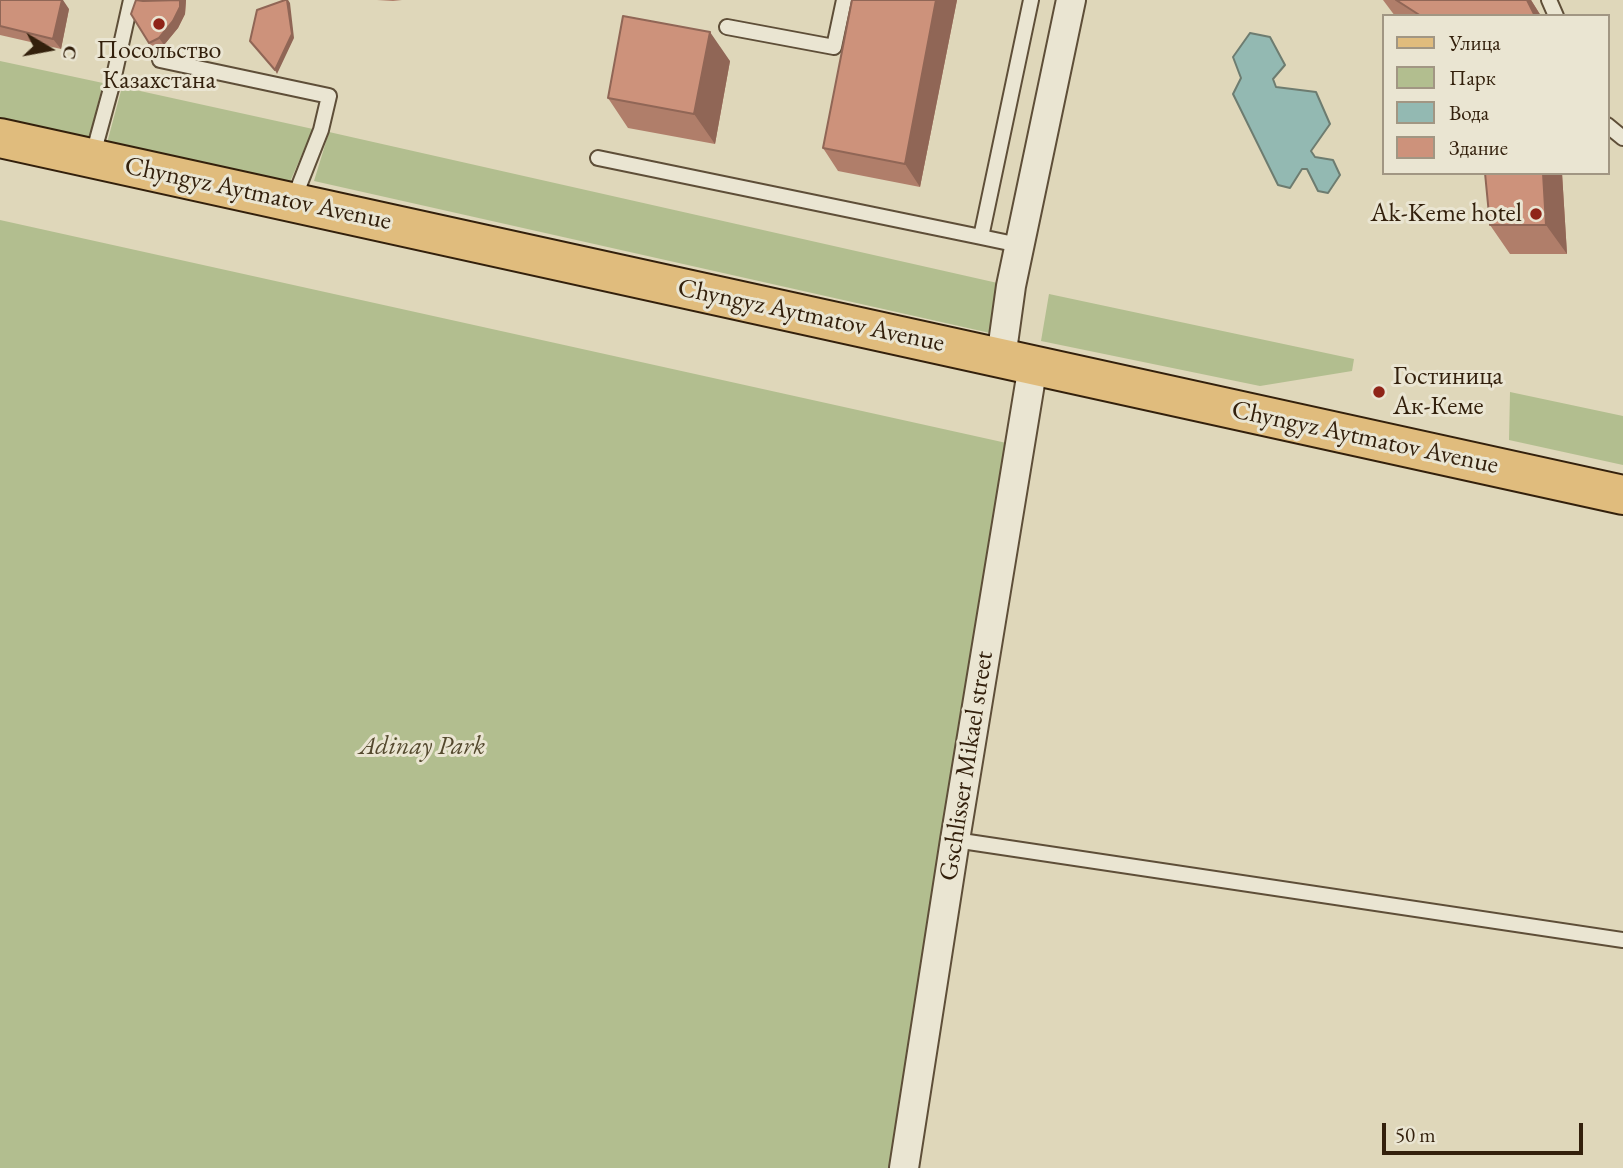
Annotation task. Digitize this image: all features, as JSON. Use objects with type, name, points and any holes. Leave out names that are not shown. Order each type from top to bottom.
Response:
[{"type":"main road","name":"Chyngyz Aytmatov Avenue","points":[[0,138],[1623,495]]},
{"type":"street","name":"Gschlisser Mikael street","points":[[904,1168],[955,840],[1017,362],[1011,286],[1071,0]]},
{"type":"lane","points":[[92,158],[113,85],[131,0]]},
{"type":"lane","points":[[727,27],[834,47],[844,0]]},
{"type":"lane","points":[[981,237],[1031,0]]},
{"type":"lane","points":[[160,61],[329,96],[321,131],[293,202]]},
{"type":"lane","points":[[1609,127],[1623,138]]},
{"type":"lane","points":[[598,158],[1019,246]]},
{"type":"lane","points":[[955,840],[1623,940]]},
{"type":"green space","points":[[0,61],[103,83],[89,139],[0,120]]},
{"type":"green space","points":[[122,87],[313,129],[289,184],[107,143]]},
{"type":"green space","points":[[329,132],[1002,284],[990,333],[314,181]]},
{"type":"green space","name":"Adinay Park","points":[[0,220],[1011,444],[898,1168],[0,1168]]},
{"type":"green space","points":[[1049,294],[1354,359],[1352,371],[1260,386],[1041,341]]},
{"type":"green space","points":[[1510,392],[1623,416],[1623,465],[1509,440]]},
{"type":"water","points":[[1250,33],[1270,37],[1285,65],[1273,79],[1276,87],[1316,92],[1330,124],[1311,151],[1315,157],[1333,160],[1340,175],[1328,193],[1318,191],[1307,169],[1302,169],[1290,188],[1278,185],[1233,94],[1241,78],[1233,57]]},
{"type":"building","points":[[0,0],[62,0],[53,39],[0,26]]},
{"type":"building","name":"Посольство Казахстана","points":[[136,0],[180,0],[180,7],[173,21],[159,38],[149,43],[131,14]]},
{"type":"building","points":[[285,0],[292,34],[275,70],[250,41],[257,10]]},
{"type":"building","points":[[852,0],[936,0],[905,164],[823,148]]},
{"type":"building","points":[[1396,0],[1527,0],[1534,14],[1418,14]]},
{"type":"building","points":[[623,16],[710,32],[694,114],[608,98]]},
{"type":"building","points":[[1485,175],[1543,175],[1546,225],[1490,225]]},
{"type":"place","name":"Посольство Казахстана","points":[[159,24]]},
{"type":"place","name":"Ak-Keme hotel","points":[[1536,214]]},
{"type":"place","name":"Гостиница Ак-Кеме","points":[[1379,392]]}]
